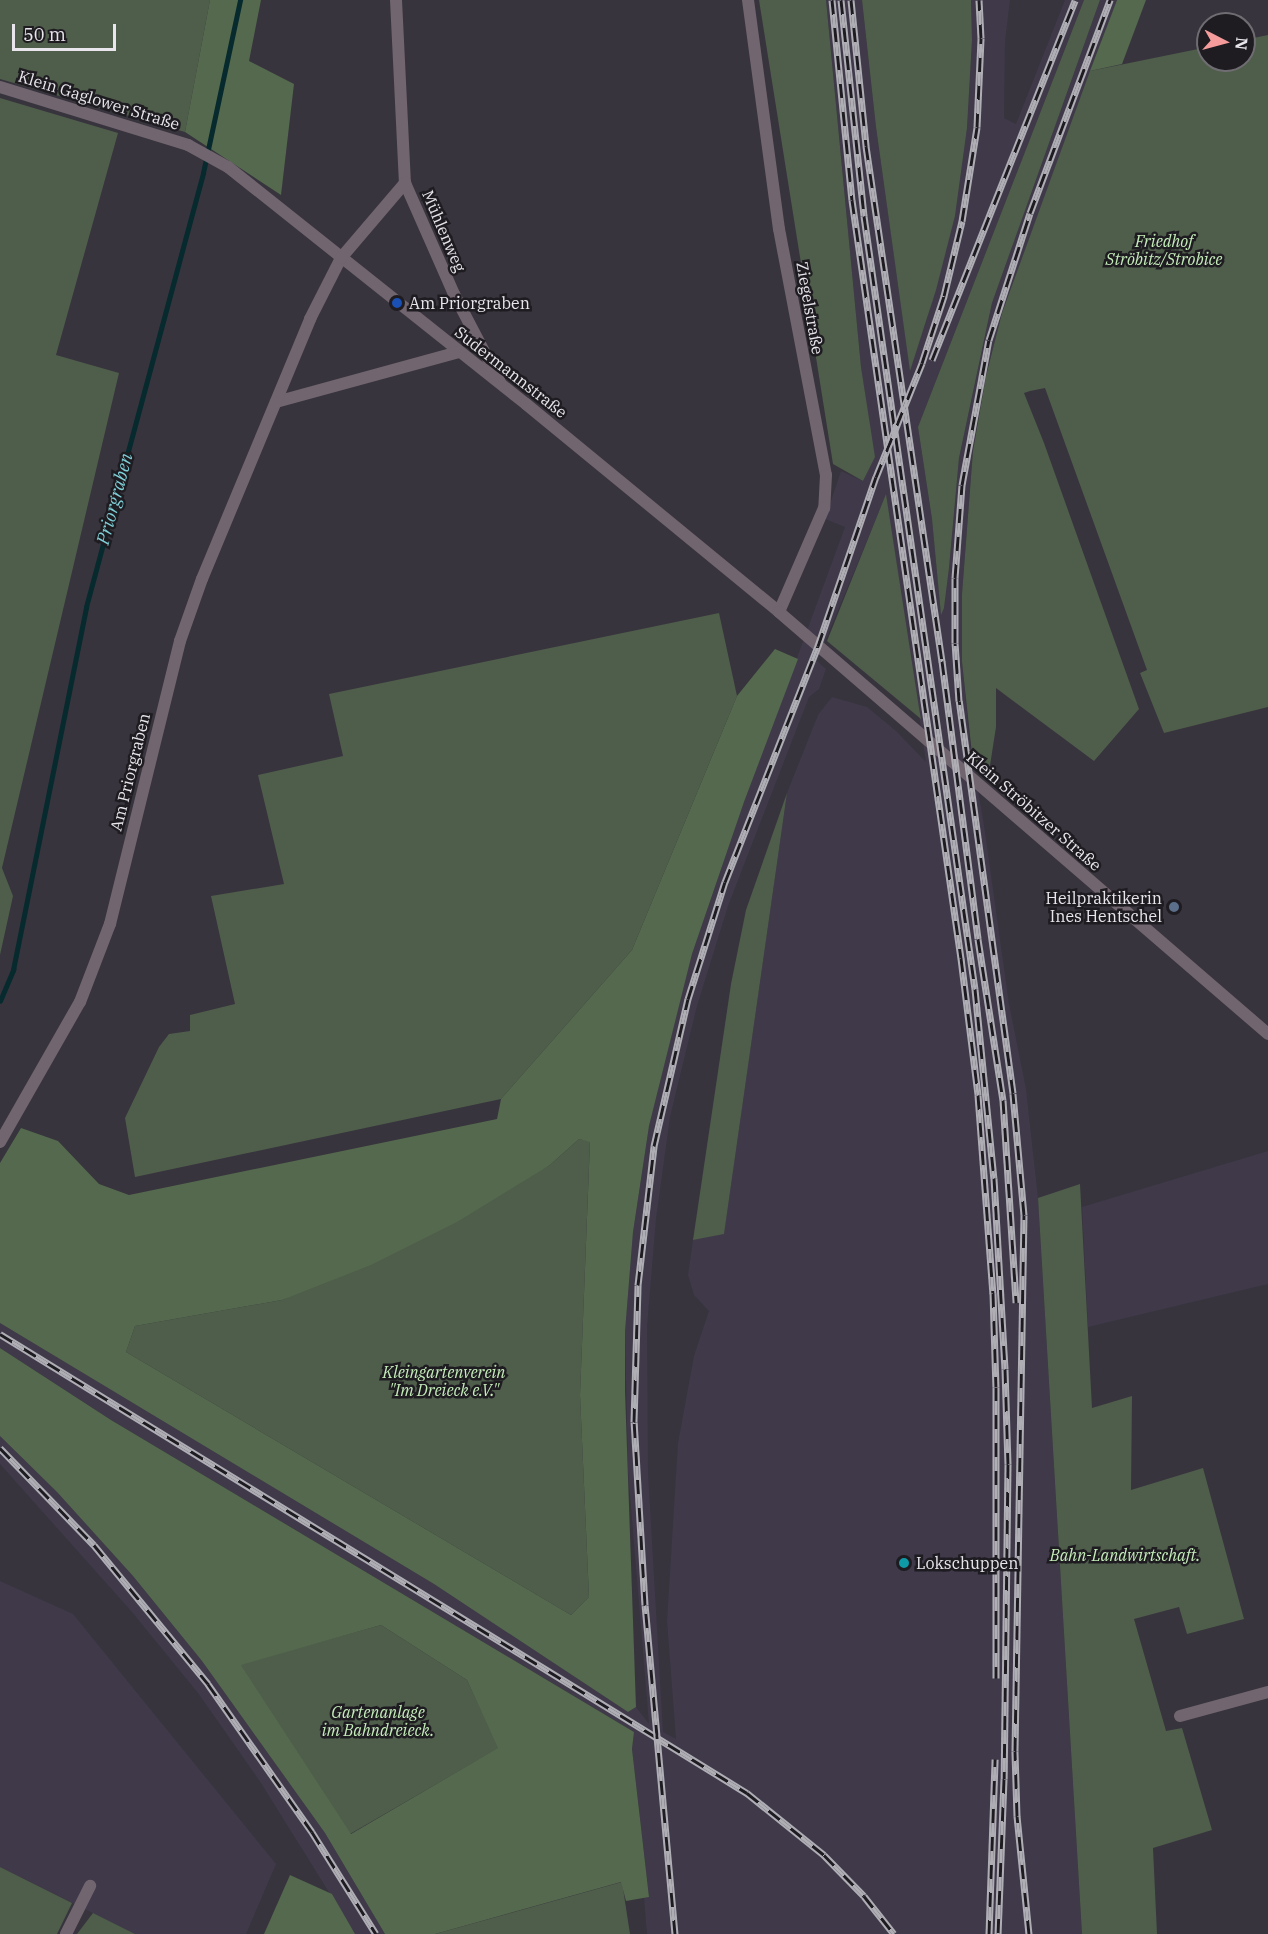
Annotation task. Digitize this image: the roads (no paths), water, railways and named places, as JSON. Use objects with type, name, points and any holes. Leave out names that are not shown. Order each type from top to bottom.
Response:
[{"type":"street","name":"Mühlenweg","points":[[396,0],[405,183],[454,294],[503,387]]},
{"type":"street","name":"Ziegelstraße","points":[[748,0],[779,229],[826,475],[824,508],[779,612]]},
{"type":"street","name":"Klein Gaglower Straße","points":[[0,87],[188,145]]},
{"type":"street","name":"Sudermannstraße","points":[[188,145],[228,167],[779,612]]},
{"type":"street","name":"Mühlenweg","points":[[341,258],[405,183]]},
{"type":"street","name":"Am Priorgraben","points":[[0,1142],[80,1002],[110,924],[180,641],[202,579],[310,319],[341,258]]},
{"type":"street","points":[[276,402],[459,352]]},
{"type":"street","name":"Klein Ströbitzer Straße","points":[[779,612],[1268,1034]]},
{"type":"street","points":[[1180,1716],[1268,1692]]},
{"type":"street","points":[[66,1934],[90,1886]]},
{"type":"waterway","name":"Priorgraben","points":[[0,1001],[13,970],[86,607],[203,173],[240,0]]},
{"type":"railway","points":[[832,0],[852,200],[961,958],[978,1095],[993,1293],[996,1387],[996,1678]]},
{"type":"railway","points":[[841,0],[864,216],[975,989],[994,1178],[1008,1464],[1004,1779],[998,1934]]},
{"type":"railway","points":[[851,0],[866,146],[942,661],[978,939],[1003,1100],[1016,1303]]},
{"type":"railway","points":[[675,1934],[645,1605],[634,1422],[638,1285],[654,1146],[688,999],[725,882],[818,646],[876,477],[922,363],[944,296],[962,221],[977,127],[981,38],[979,0]]},
{"type":"railway","points":[[932,360],[1075,0]]},
{"type":"railway","points":[[1029,1934],[1017,1816],[1015,1751],[1024,1215],[1013,1093],[959,701],[955,643],[955,578],[962,485],[989,340],[1030,213],[1110,0]]},
{"type":"railway","points":[[0,1334],[747,1793],[824,1855],[864,1896],[894,1934]]},
{"type":"railway","points":[[0,1448],[94,1545],[208,1684],[312,1832],[376,1934]]},
{"type":"railway","points":[[989,1934],[995,1759]]},
{"type":"place","name":"Am Priorgraben","points":[[397,303]]},
{"type":"place","name":"Heilpraktikerin Ines Hentschel","points":[[1174,907]]},
{"type":"place","name":"Lokschuppen","points":[[904,1563]]},
{"type":"park label","name":"Friedhof Ströbitz/Strobice","points":[[1164,250]]},
{"type":"park label","name":"Kleingartenverein \"Im Dreieck e.V.\"","points":[[444,1381]]},
{"type":"park label","name":"Bahn-Landwirtschaft.","points":[[1125,1555]]},
{"type":"park label","name":"Gartenanlage im Bahndreieck.","points":[[378,1721]]}]
